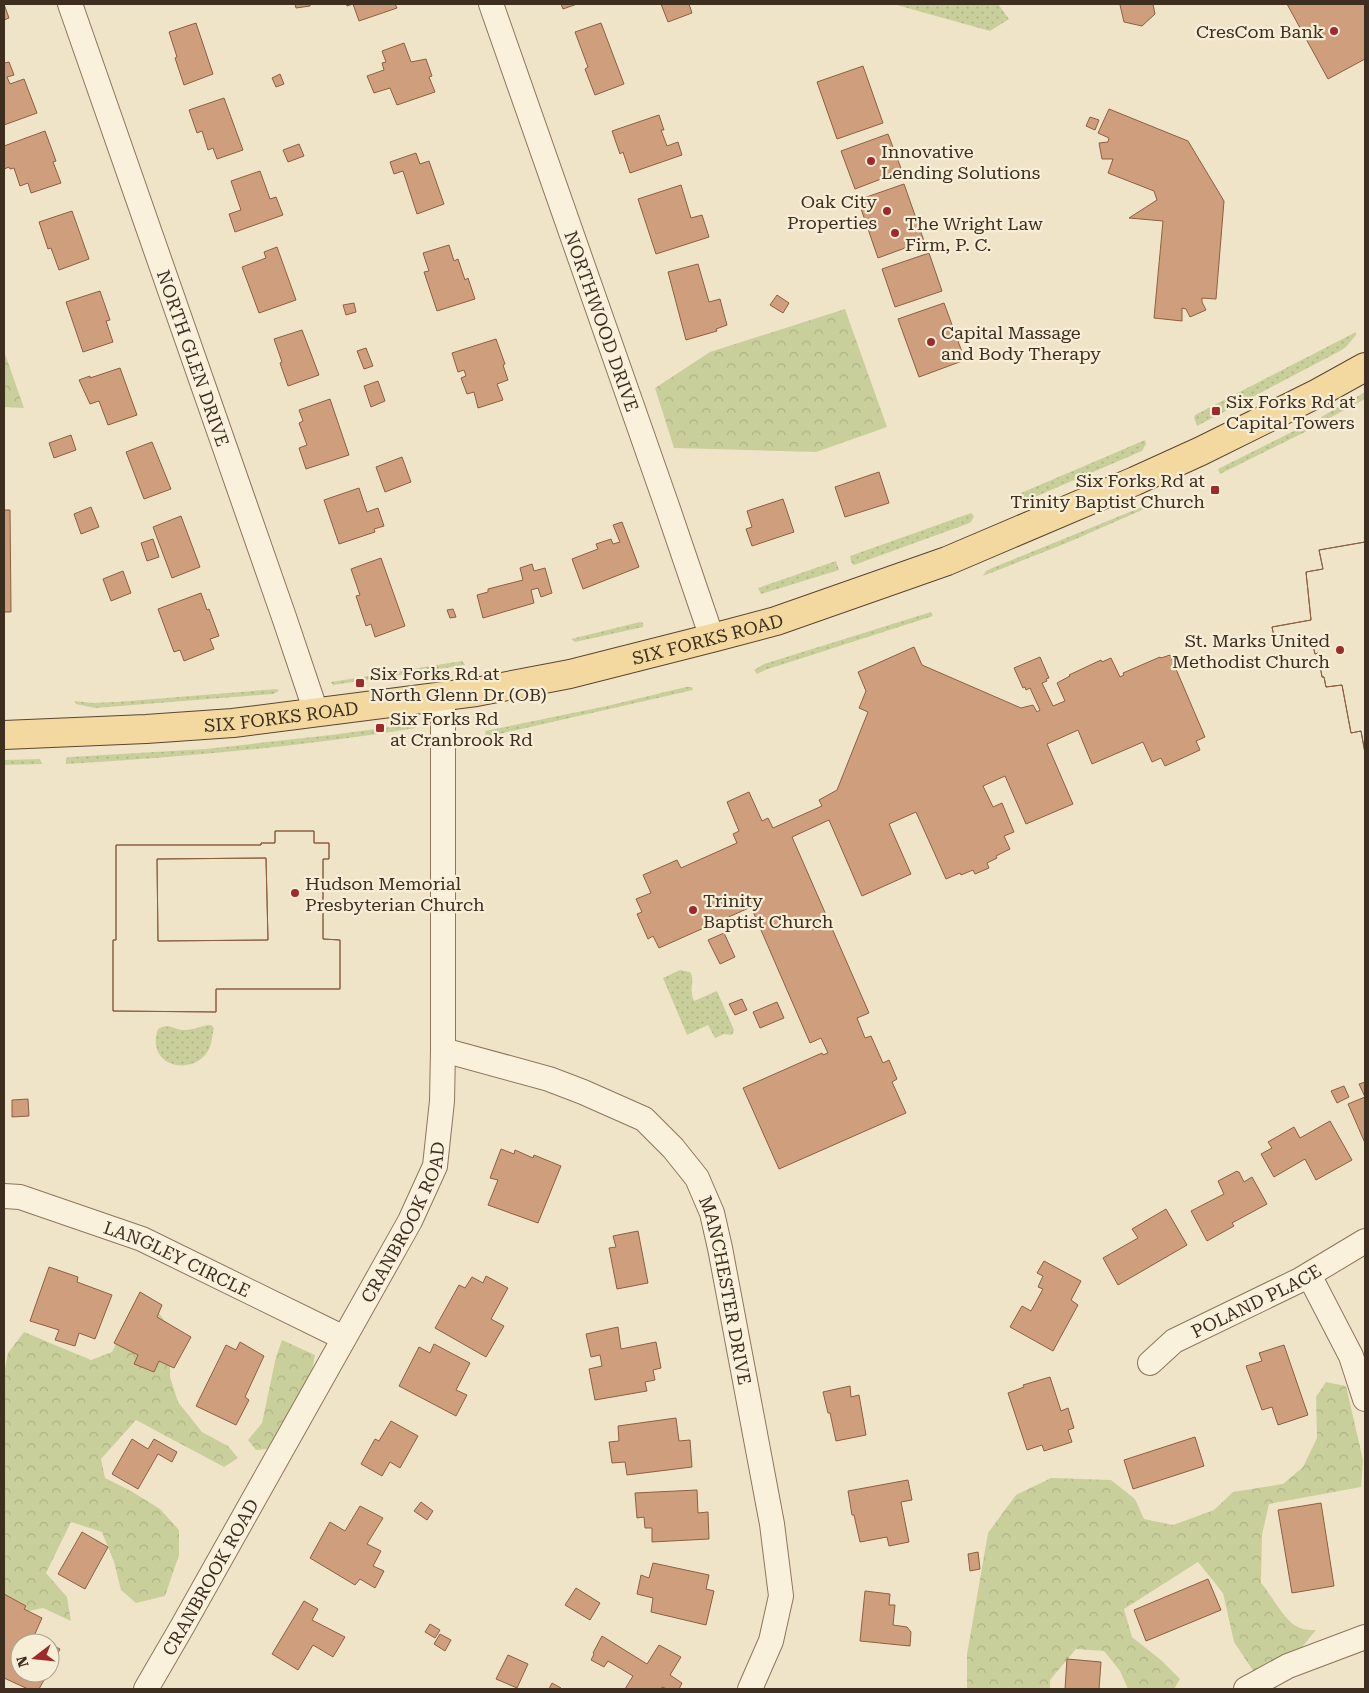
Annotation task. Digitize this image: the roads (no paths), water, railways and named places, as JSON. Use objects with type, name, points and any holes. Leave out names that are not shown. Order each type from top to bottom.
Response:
[{"type":"main road","name":"SIX FORKS ROAD","points":[[4,734],[146,730],[232,723],[496,689],[552,678],[776,621],[946,561],[1135,481],[1201,451],[1318,393],[1365,367]]},
{"type":"street","name":"NORTH GLEN DRIVE","points":[[70,4],[316,712]]},
{"type":"street","name":"NORTHWOOD DRIVE","points":[[491,4],[712,638]]},
{"type":"street","name":"CRANBROOK ROAD","points":[[146,1689],[410,1221],[435,1166],[442,1101],[443,1050],[443,696]]},
{"type":"street","name":"MANCHESTER DRIVE","points":[[443,1050],[549,1079],[644,1119],[673,1148],[697,1178],[712,1213],[720,1248],[772,1524],[781,1596],[771,1641],[750,1689]]},
{"type":"street","name":"LANGLEY CIRCLE","points":[[4,1196],[20,1197],[142,1239],[344,1338]]},
{"type":"street","name":"POLAND PLACE","points":[[1150,1363],[1174,1341],[1309,1275],[1365,1240]]},
{"type":"street","points":[[1309,1275],[1351,1356],[1365,1398]]},
{"type":"street","points":[[1246,1689],[1288,1666],[1365,1637]]},
{"type":"place","name":"CresCom Bank","points":[[1334,31]]},
{"type":"place","name":"Innovative Lending Solutions","points":[[871,161]]},
{"type":"place","name":"Oak City Properties","points":[[887,211]]},
{"type":"place","name":"The Wright Law Firm, P. C.","points":[[895,233]]},
{"type":"place","name":"Capital Massage and Body Therapy","points":[[931,342]]},
{"type":"place","name":"Six Forks Rd at Capital Towers","points":[[1216,411]]},
{"type":"place","name":"Six Forks Rd at Trinity Baptist Church","points":[[1215,490]]},
{"type":"place","name":"St. Marks United Methodist Church","points":[[1340,650]]},
{"type":"place","name":"Six Forks Rd at North Glenn Dr (OB)","points":[[360,683]]},
{"type":"place","name":"Six Forks Rd at Cranbrook Rd","points":[[380,728]]},
{"type":"place","name":"Hudson Memorial Presbyterian Church","points":[[295,893]]},
{"type":"place","name":"Trinity Baptist Church","points":[[693,910]]}]
